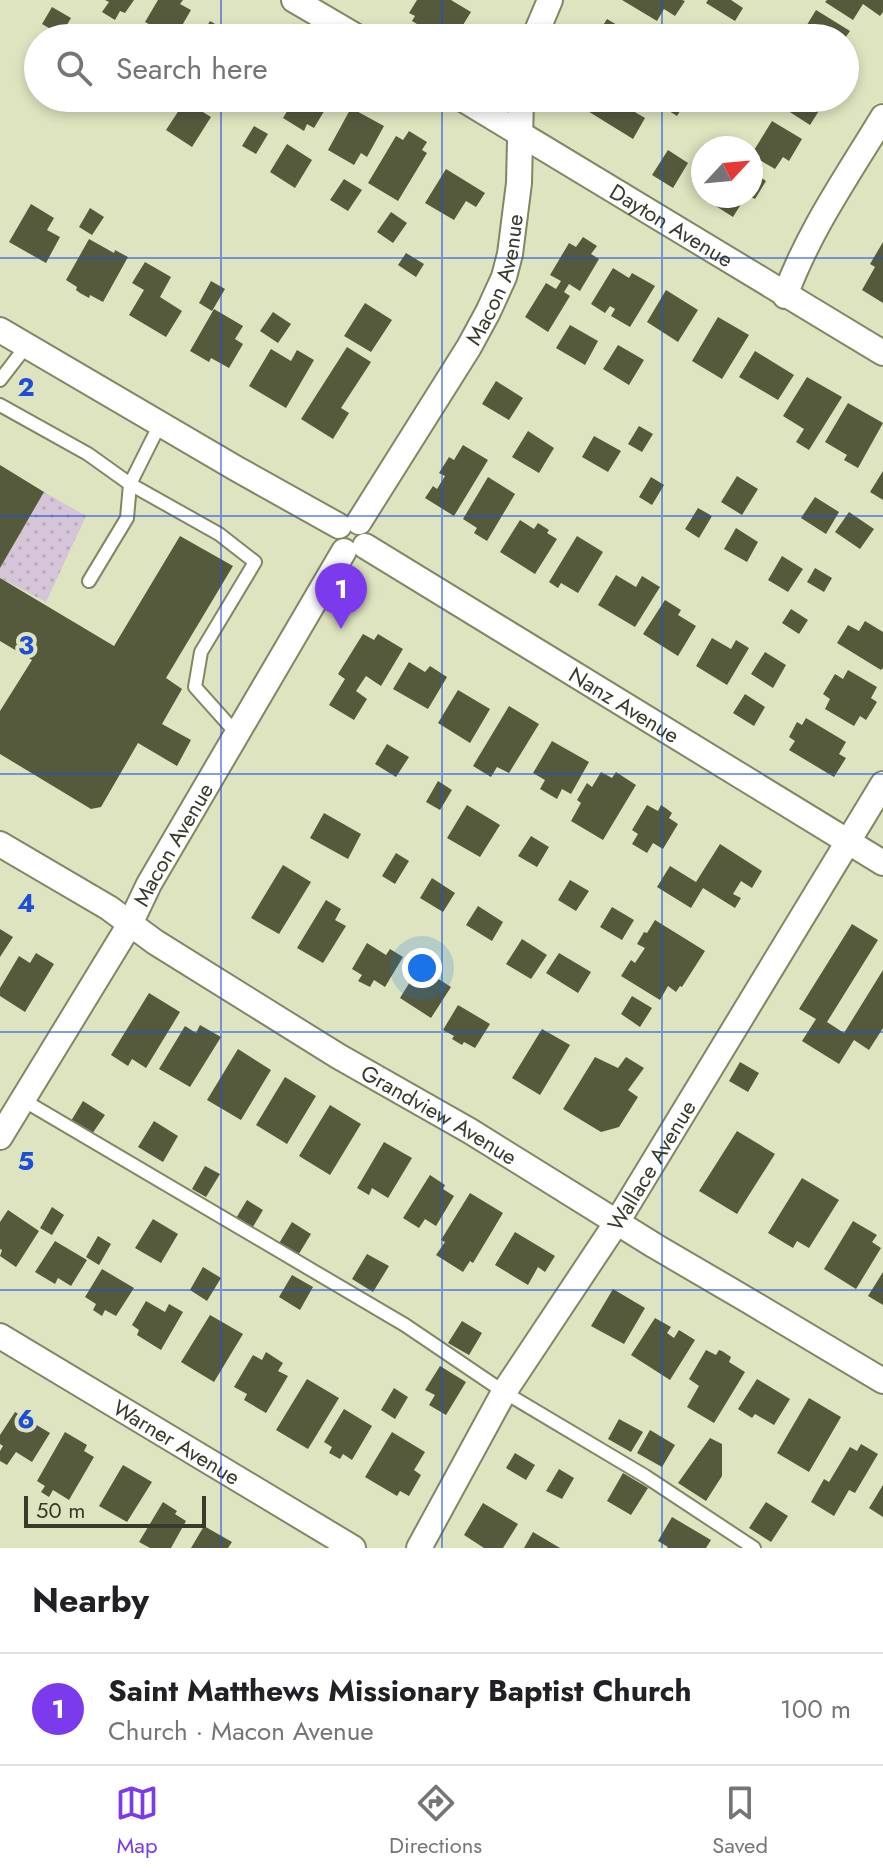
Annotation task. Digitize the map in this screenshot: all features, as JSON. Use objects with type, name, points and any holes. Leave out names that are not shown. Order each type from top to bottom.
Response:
[{"type":"street","points":[[294,0],[335,24]]},
{"type":"street","points":[[540,24],[550,0]]},
{"type":"street","name":"Dayton Avenue","points":[[485,112],[883,353]]},
{"type":"street","name":"Macon Avenue","points":[[0,1137],[130,924],[149,884],[352,536],[488,312],[504,277],[510,254],[519,183],[520,112]]},
{"type":"street","points":[[785,296],[794,271],[831,201],[883,117]]},
{"type":"street","name":"Nanz Avenue","points":[[0,330],[352,536],[883,863]]},
{"type":"street","name":"Wallace Avenue","points":[[419,1548],[504,1392],[617,1222],[883,784]]},
{"type":"street","name":"Grandview Avenue","points":[[0,844],[109,908],[155,942],[338,1056],[470,1131],[655,1246],[883,1381]]},
{"type":"street","name":"Warner Avenue","points":[[0,1336],[353,1548]]},
{"type":"lane","points":[[0,380],[27,345]]},
{"type":"lane","points":[[0,405],[88,454],[130,484],[219,534],[255,562],[201,652],[195,687],[237,734]]},
{"type":"lane","points":[[89,581],[127,518],[130,484],[160,424]]},
{"type":"lane","points":[[23,1100],[405,1325],[504,1392],[645,1476],[754,1548]]},
{"type":"shaded area","points":[[44,492],[86,516],[46,602],[0,578],[0,568]]},
{"type":"building","points":[[105,0],[134,0],[125,13],[120,11],[115,20],[102,12],[109,2]]},
{"type":"building","points":[[158,0],[183,0],[180,4],[191,10],[183,24],[145,22]]},
{"type":"building","points":[[417,0],[451,0],[471,12],[464,24],[417,24],[412,21],[415,16],[409,13]]},
{"type":"building","points":[[622,0],[685,1],[675,16],[664,9],[657,21]]},
{"type":"building","points":[[708,0],[731,0],[743,8],[735,21],[706,3]]},
{"type":"building","points":[[883,0],[883,12],[880,16],[863,4],[853,20],[825,2]]},
{"type":"building","points":[[52,7],[71,18],[67,24],[42,24]]},
{"type":"building","points":[[816,10],[839,24],[808,24]]},
{"type":"building","points":[[178,112],[203,112],[211,117],[192,147],[166,130]]},
{"type":"building","points":[[287,112],[324,112],[314,128],[307,124],[304,131],[283,118]]},
{"type":"building","points":[[349,112],[358,112],[384,126],[367,157],[361,153],[354,165],[328,150]]},
{"type":"building","points":[[589,112],[635,112],[645,118],[633,139]]},
{"type":"building","points":[[790,112],[818,112],[810,125]]},
{"type":"building","points":[[772,121],[802,139],[789,161],[783,157],[775,169],[763,162],[763,136]]},
{"type":"building","points":[[254,126],[268,134],[256,154],[242,146]]},
{"type":"building","points":[[409,131],[427,142],[422,150],[427,153],[398,201],[368,183],[396,136],[403,140]]},
{"type":"building","points":[[287,144],[312,160],[295,188],[270,172]]},
{"type":"building","points":[[668,150],[688,163],[673,188],[652,175]]},
{"type":"building","points":[[446,169],[485,193],[476,207],[466,201],[454,220],[425,203]]},
{"type":"building","points":[[344,179],[362,190],[348,211],[330,200]]},
{"type":"building","points":[[31,204],[54,218],[47,230],[60,237],[46,263],[9,242]]},
{"type":"building","points":[[90,208],[104,217],[92,235],[79,227]]},
{"type":"building","points":[[719,208],[739,208],[733,217]]},
{"type":"building","points":[[391,212],[407,223],[393,243],[377,232]]},
{"type":"building","points":[[583,237],[597,246],[591,254],[599,259],[580,291],[569,284],[564,292],[570,296],[548,332],[525,317],[546,283],[556,289],[561,281],[550,275],[569,243],[576,247]]},
{"type":"building","points":[[89,239],[128,257],[103,302],[80,293],[66,280]]},
{"type":"building","points":[[883,242],[883,303],[862,290],[875,267],[870,264]]},
{"type":"building","points":[[406,253],[424,264],[416,277],[398,265]]},
{"type":"building","points":[[145,262],[171,277],[160,297],[182,311],[166,337],[129,315],[144,290],[132,283]]},
{"type":"building","points":[[613,268],[629,278],[632,273],[655,286],[630,327],[611,316],[615,309],[610,306],[605,313],[591,304]]},
{"type":"building","points":[[211,281],[225,289],[212,311],[199,303]]},
{"type":"building","points":[[666,290],[698,310],[678,342],[647,322]]},
{"type":"building","points":[[365,303],[392,320],[371,352],[344,336]]},
{"type":"building","points":[[214,309],[243,326],[235,339],[243,344],[229,368],[211,358],[209,362],[190,351]]},
{"type":"building","points":[[273,312],[291,324],[278,343],[260,331]]},
{"type":"building","points":[[718,317],[749,335],[722,379],[692,361]]},
{"type":"building","points":[[570,325],[598,341],[585,365],[556,348]]},
{"type":"building","points":[[618,345],[644,360],[629,385],[603,369]]},
{"type":"building","points":[[347,347],[371,362],[341,408],[349,413],[333,439],[301,419]]},
{"type":"building","points":[[271,349],[291,361],[297,350],[314,360],[286,408],[249,386]]},
{"type":"building","points":[[755,351],[794,375],[778,400],[739,377]]},
{"type":"building","points":[[807,377],[842,397],[809,450],[796,442],[804,429],[783,416]]},
{"type":"building","points":[[496,381],[523,398],[509,420],[482,404]]},
{"type":"building","points":[[848,403],[883,423],[858,468],[844,460],[847,455],[825,442]]},
{"type":"building","points":[[639,426],[653,434],[642,452],[628,444]]},
{"type":"building","points":[[528,431],[554,448],[539,473],[512,457]]},
{"type":"building","points":[[594,436],[621,451],[608,472],[582,457]]},
{"type":"building","points":[[463,445],[488,460],[454,516],[425,498],[433,486],[437,489],[445,476],[439,473],[449,457],[454,460]]},
{"type":"building","points":[[0,465],[44,492],[0,568]]},
{"type":"building","points":[[883,471],[883,500],[870,492]]},
{"type":"building","points":[[737,476],[758,489],[742,515],[721,502]]},
{"type":"building","points":[[488,477],[515,494],[487,541],[474,533],[477,528],[463,519]]},
{"type":"building","points":[[651,477],[664,485],[652,505],[639,497]]},
{"type":"building","points":[[815,497],[839,512],[826,534],[801,518]]},
{"type":"building","points":[[698,508],[712,516],[699,538],[685,529]]},
{"type":"building","points":[[849,512],[874,529],[860,549],[835,532]]},
{"type":"building","points":[[520,520],[534,529],[538,523],[557,539],[535,574],[500,552]]},
{"type":"building","points":[[736,528],[758,542],[747,562],[724,549]]},
{"type":"building","points":[[180,536],[233,566],[166,678],[182,689],[162,724],[191,740],[177,766],[138,743],[101,807],[91,809],[0,754],[0,711],[32,660],[0,641],[0,578],[114,646]]},
{"type":"building","points":[[577,536],[603,552],[578,593],[561,583],[558,588],[549,582]]},
{"type":"building","points":[[782,556],[803,569],[788,592],[768,580]]},
{"type":"building","points":[[815,568],[832,578],[824,592],[807,582]]},
{"type":"building","points":[[616,575],[636,587],[642,576],[660,587],[635,627],[598,605]]},
{"type":"building","points":[[665,600],[681,610],[678,615],[696,626],[678,656],[643,634]]},
{"type":"building","points":[[791,609],[808,620],[799,634],[782,623]]},
{"type":"building","points":[[865,621],[883,632],[881,670],[837,643],[848,625],[859,631]]},
{"type":"building","points":[[363,634],[374,640],[378,634],[403,649],[381,686],[366,676],[356,691],[367,699],[354,720],[329,705],[345,679],[338,674]]},
{"type":"building","points":[[712,638],[731,649],[736,640],[749,648],[727,685],[696,666]]},
{"type":"building","points":[[765,652],[786,665],[773,688],[751,674]]},
{"type":"building","points":[[409,662],[425,672],[430,666],[447,677],[428,709],[393,689]]},
{"type":"building","points":[[848,670],[877,687],[871,698],[877,702],[866,720],[860,716],[854,726],[825,709],[830,699],[823,694],[835,674],[843,679]]},
{"type":"building","points":[[458,690],[490,709],[470,743],[438,723]]},
{"type":"building","points":[[745,694],[765,707],[754,726],[733,713]]},
{"type":"building","points":[[509,706],[539,724],[509,773],[497,767],[491,777],[473,766]]},
{"type":"building","points":[[806,718],[846,742],[839,754],[846,758],[834,777],[789,750],[795,741],[789,737],[797,722],[802,725]]},
{"type":"building","points":[[552,741],[589,762],[571,794],[562,789],[557,799],[540,789],[545,780],[533,773]]},
{"type":"building","points":[[387,744],[409,757],[396,777],[375,764]]},
{"type":"building","points":[[601,772],[612,778],[616,772],[636,785],[603,840],[571,821],[581,803],[577,800],[587,783],[592,787]]},
{"type":"building","points":[[438,781],[452,790],[440,810],[426,802]]},
{"type":"building","points":[[467,805],[500,825],[480,857],[447,838]]},
{"type":"building","points":[[647,805],[658,811],[661,805],[672,813],[669,818],[678,824],[663,849],[653,843],[647,853],[632,844],[638,834],[632,830]]},
{"type":"building","points":[[324,813],[361,834],[348,859],[310,838]]},
{"type":"building","points":[[531,836],[549,847],[537,867],[518,856]]},
{"type":"building","points":[[720,844],[762,871],[752,888],[741,881],[733,894],[741,898],[735,908],[703,888],[691,908],[657,887],[670,866],[696,882]]},
{"type":"building","points":[[396,853],[409,861],[395,884],[382,876]]},
{"type":"building","points":[[283,865],[311,882],[279,934],[251,918]]},
{"type":"building","points":[[432,878],[455,893],[443,912],[420,898]]},
{"type":"building","points":[[570,880],[589,891],[576,911],[558,900]]},
{"type":"building","points":[[326,900],[341,909],[335,920],[346,926],[323,963],[297,948]]},
{"type":"building","points":[[478,906],[503,922],[492,941],[466,925]]},
{"type":"building","points":[[612,907],[634,920],[622,940],[600,927]]},
{"type":"building","points":[[655,920],[705,951],[682,987],[676,992],[668,986],[660,1000],[621,976],[631,960],[635,963],[645,948],[637,944]]},
{"type":"building","points":[[852,924],[878,940],[827,1022],[844,1033],[883,970],[883,1028],[869,1050],[854,1040],[839,1064],[802,1041],[816,1019],[799,1009]]},
{"type":"building","points":[[0,929],[13,937],[0,957]]},
{"type":"building","points":[[522,939],[547,955],[531,979],[506,964]]},
{"type":"building","points":[[367,943],[386,955],[390,949],[403,957],[385,987],[374,980],[370,987],[358,981],[362,975],[352,969]]},
{"type":"building","points":[[36,953],[54,964],[25,1012],[0,996],[0,988],[19,956],[30,963]]},
{"type":"building","points":[[559,953],[591,972],[578,993],[546,973]]},
{"type":"building","points":[[416,972],[434,983],[437,978],[451,987],[431,1018],[400,998]]},
{"type":"building","points":[[149,993],[180,1012],[146,1068],[132,1059],[128,1066],[111,1055]]},
{"type":"building","points":[[632,996],[652,1008],[640,1027],[621,1014]]},
{"type":"building","points":[[458,1005],[490,1024],[475,1048],[464,1042],[462,1045],[443,1030]]},
{"type":"building","points":[[200,1025],[221,1037],[190,1087],[159,1069],[185,1026],[196,1033]]},
{"type":"building","points":[[542,1029],[570,1045],[540,1095],[512,1078]]},
{"type":"building","points":[[238,1049],[271,1070],[241,1120],[207,1100]]},
{"type":"building","points":[[595,1057],[618,1068],[626,1057],[644,1068],[628,1090],[638,1097],[619,1127],[601,1132],[563,1109]]},
{"type":"building","points":[[740,1062],[759,1073],[748,1092],[729,1081]]},
{"type":"building","points":[[285,1077],[316,1096],[287,1144],[256,1125]]},
{"type":"building","points":[[83,1101],[105,1115],[92,1134],[71,1121]]},
{"type":"building","points":[[330,1105],[361,1124],[330,1175],[299,1156]]},
{"type":"building","points":[[154,1121],[178,1136],[163,1162],[138,1147]]},
{"type":"building","points":[[737,1131],[775,1154],[737,1214],[699,1191]]},
{"type":"building","points":[[384,1142],[412,1158],[388,1198],[372,1188],[369,1195],[357,1188]]},
{"type":"building","points":[[205,1166],[220,1174],[206,1197],[192,1189]]},
{"type":"building","points":[[430,1175],[454,1196],[436,1226],[425,1219],[419,1228],[403,1218]]},
{"type":"building","points":[[802,1178],[839,1200],[809,1248],[797,1241],[793,1248],[768,1233]]},
{"type":"building","points":[[470,1193],[503,1213],[473,1263],[470,1261],[463,1272],[436,1255],[445,1242],[441,1240]]},
{"type":"building","points":[[247,1200],[263,1210],[251,1230],[235,1220]]},
{"type":"building","points":[[52,1207],[64,1215],[52,1235],[40,1228]]},
{"type":"building","points":[[8,1210],[39,1231],[16,1267],[0,1256],[0,1222]]},
{"type":"building","points":[[153,1219],[178,1234],[161,1263],[135,1248]]},
{"type":"building","points":[[853,1221],[877,1235],[872,1242],[881,1248],[856,1289],[824,1269]]},
{"type":"building","points":[[292,1222],[311,1234],[297,1257],[278,1245]]},
{"type":"building","points":[[515,1232],[555,1256],[545,1272],[538,1267],[528,1285],[495,1265]]},
{"type":"building","points":[[98,1236],[111,1244],[99,1265],[86,1257]]},
{"type":"building","points":[[55,1241],[87,1260],[71,1286],[58,1278],[55,1284],[35,1272]]},
{"type":"building","points":[[367,1254],[389,1266],[373,1292],[352,1279]]},
{"type":"building","points":[[203,1267],[221,1278],[207,1301],[190,1290]]},
{"type":"building","points":[[102,1269],[134,1288],[116,1316],[105,1310],[102,1316],[93,1310],[96,1304],[85,1297]]},
{"type":"building","points":[[883,1272],[883,1305],[868,1296]]},
{"type":"building","points":[[292,1275],[313,1287],[300,1310],[279,1297]]},
{"type":"building","points":[[613,1289],[645,1308],[624,1344],[591,1326]]},
{"type":"building","points":[[146,1301],[165,1312],[169,1304],[183,1312],[161,1350],[137,1335],[139,1330],[132,1325]]},
{"type":"building","points":[[210,1315],[243,1334],[214,1382],[181,1362]]},
{"type":"building","points":[[655,1318],[671,1327],[667,1333],[674,1338],[679,1330],[695,1340],[670,1380],[631,1355]]},
{"type":"building","points":[[462,1321],[482,1333],[469,1355],[448,1343]]},
{"type":"building","points":[[706,1350],[716,1355],[719,1350],[722,1351],[731,1357],[729,1362],[745,1372],[714,1423],[687,1407],[699,1386],[689,1379]]},
{"type":"building","points":[[266,1352],[283,1363],[278,1371],[288,1376],[266,1413],[244,1400],[247,1394],[234,1387],[253,1355],[262,1360]]},
{"type":"building","points":[[440,1366],[466,1382],[446,1415],[429,1405],[435,1395],[425,1390]]},
{"type":"building","points":[[307,1379],[339,1398],[308,1449],[276,1430]]},
{"type":"building","points":[[757,1379],[790,1399],[774,1425],[755,1414],[752,1418],[738,1409]]},
{"type":"building","points":[[394,1388],[408,1397],[395,1419],[381,1410]]},
{"type":"building","points":[[809,1398],[841,1417],[809,1472],[777,1453]]},
{"type":"building","points":[[344,1409],[372,1426],[352,1460],[343,1454],[340,1459],[329,1453],[332,1447],[324,1442]]},
{"type":"building","points":[[15,1412],[50,1433],[32,1462],[16,1452],[7,1465],[0,1461],[3,1446],[0,1435]]},
{"type":"building","points":[[619,1419],[643,1432],[631,1452],[608,1439]]},
{"type":"building","points":[[650,1430],[675,1445],[662,1467],[637,1453]]},
{"type":"building","points":[[65,1432],[87,1445],[84,1451],[94,1457],[69,1500],[53,1490],[49,1497],[41,1492],[45,1486],[37,1481]]},
{"type":"building","points":[[392,1432],[425,1452],[414,1470],[421,1475],[409,1496],[400,1491],[397,1496],[365,1477]]},
{"type":"building","points":[[710,1438],[722,1444],[722,1476],[706,1501],[678,1483]]},
{"type":"building","points":[[861,1444],[878,1454],[855,1493],[849,1490],[834,1516],[811,1502],[824,1479],[829,1482],[850,1447],[857,1451]]},
{"type":"building","points":[[515,1453],[535,1465],[526,1480],[506,1468]]},
{"type":"building","points":[[123,1465],[152,1482],[127,1522],[99,1506]]},
{"type":"building","points":[[559,1469],[574,1478],[562,1499],[546,1491]]},
{"type":"building","points":[[623,1473],[648,1488],[631,1515],[607,1501]]},
{"type":"building","points":[[883,1485],[883,1517],[869,1508]]},
{"type":"building","points":[[163,1502],[186,1521],[171,1548],[150,1548],[139,1542]]},
{"type":"building","points":[[766,1502],[788,1516],[771,1542],[749,1528]]},
{"type":"building","points":[[483,1503],[518,1524],[503,1548],[484,1548],[464,1535]]},
{"type":"building","points":[[672,1517],[711,1540],[706,1548],[667,1548],[658,1541]]},
{"type":"building","points":[[204,1526],[232,1542],[228,1548],[191,1548]]},
{"type":"building","points":[[533,1532],[560,1548],[524,1548]]},
{"type":"place","name":"Saint Matthews Missionary Baptist Church","points":[[341,629]]}]
